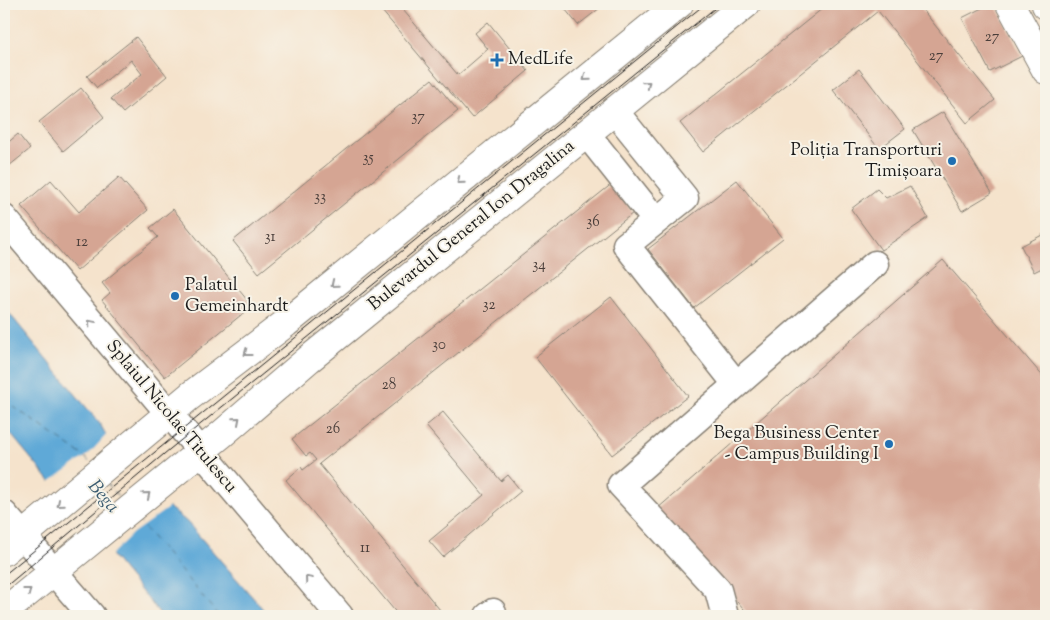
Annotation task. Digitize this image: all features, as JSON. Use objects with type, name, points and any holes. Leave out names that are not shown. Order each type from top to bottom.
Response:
[{"type":"main road","points":[[21,536],[159,421],[286,323],[679,4]]},
{"type":"main road","name":"Bulevardul General Ion Dragalina","points":[[62,566],[308,359],[746,4]]},
{"type":"main road","points":[[1010,4],[1046,70]]},
{"type":"main road","points":[[4,612],[62,566]]},
{"type":"street","points":[[614,110],[684,198],[626,244],[736,384]]},
{"type":"street","points":[[586,133],[656,221]]},
{"type":"street","name":"Splaiul Nicolae Titulescu","points":[[4,218],[159,421],[340,616]]},
{"type":"street","points":[[725,616],[718,590],[620,485],[875,264]]},
{"type":"street","points":[[4,514],[21,536],[62,566],[92,616]]},
{"type":"water","name":"Bega","points":[[4,307],[100,424],[115,451],[155,496],[187,522],[269,616],[162,616],[4,426]]},
{"type":"pier","points":[[108,433],[117,450],[157,495],[171,506],[133,533],[109,557],[48,483],[89,454]]},
{"type":"building","name":"MedLife","points":[[376,4],[398,4],[458,75],[488,49],[475,33],[488,22],[528,71],[472,118]]},
{"type":"building","points":[[561,4],[605,4],[578,25]]},
{"type":"building","points":[[828,4],[918,4],[995,100],[967,123],[878,11],[703,152],[680,123]]},
{"type":"building","points":[[990,4],[995,4],[1022,56],[990,72],[962,18]]},
{"type":"building","points":[[136,37],[167,76],[123,113],[111,99],[142,74],[131,60],[97,88],[87,76]]},
{"type":"building","points":[[859,69],[905,129],[879,149],[833,90]]},
{"type":"building","points":[[432,79],[458,111],[259,273],[233,241]]},
{"type":"building","points":[[81,88],[104,117],[63,151],[39,122]]},
{"type":"building","name":"Poliția Transporturi Timișoara","points":[[943,112],[992,193],[962,211],[913,130]]},
{"type":"building","points":[[18,134],[30,149],[4,170],[4,146]]},
{"type":"building","points":[[119,177],[148,210],[77,271],[21,206],[51,180],[79,212]]},
{"type":"building","points":[[737,180],[783,238],[694,308],[648,249]]},
{"type":"building","points":[[613,183],[633,213],[319,464],[445,616],[399,616],[286,480],[301,467],[303,470],[316,460],[310,453],[306,456],[292,439]]},
{"type":"building","points":[[910,186],[928,218],[881,250],[851,209],[877,189],[886,198]]},
{"type":"building","name":"Palatul Gemeinhardt","points":[[173,209],[252,306],[165,377],[102,300],[110,293],[102,283],[158,237],[150,228]]},
{"type":"building","points":[[1046,233],[1046,266],[1034,272],[1021,246]]},
{"type":"building","name":"Bega Business Center - Campus Building I","points":[[943,260],[1046,380],[1046,616],[750,616],[657,509]]},
{"type":"building","points":[[611,297],[688,396],[612,455],[535,357]]},
{"type":"building","points":[[443,412],[501,481],[508,475],[521,491],[443,557],[429,541],[484,495],[426,426]]},
{"type":"ferry route","points":[[4,400],[85,457],[90,463]]},
{"type":"ferry route","points":[[107,483],[120,499]]},
{"type":"ferry route","points":[[137,519],[219,616]]},
{"type":"tram line","points":[[4,575],[705,4]]},
{"type":"tram line","points":[[4,588],[170,449],[720,4]]},
{"type":"place","name":"MedLife","points":[[497,60]]},
{"type":"place","name":"Poliția Transporturi Timișoara","points":[[952,161]]},
{"type":"place","name":"Palatul Gemeinhardt","points":[[175,296]]},
{"type":"place","name":"Bega Business Center - Campus Building I","points":[[889,444]]}]
